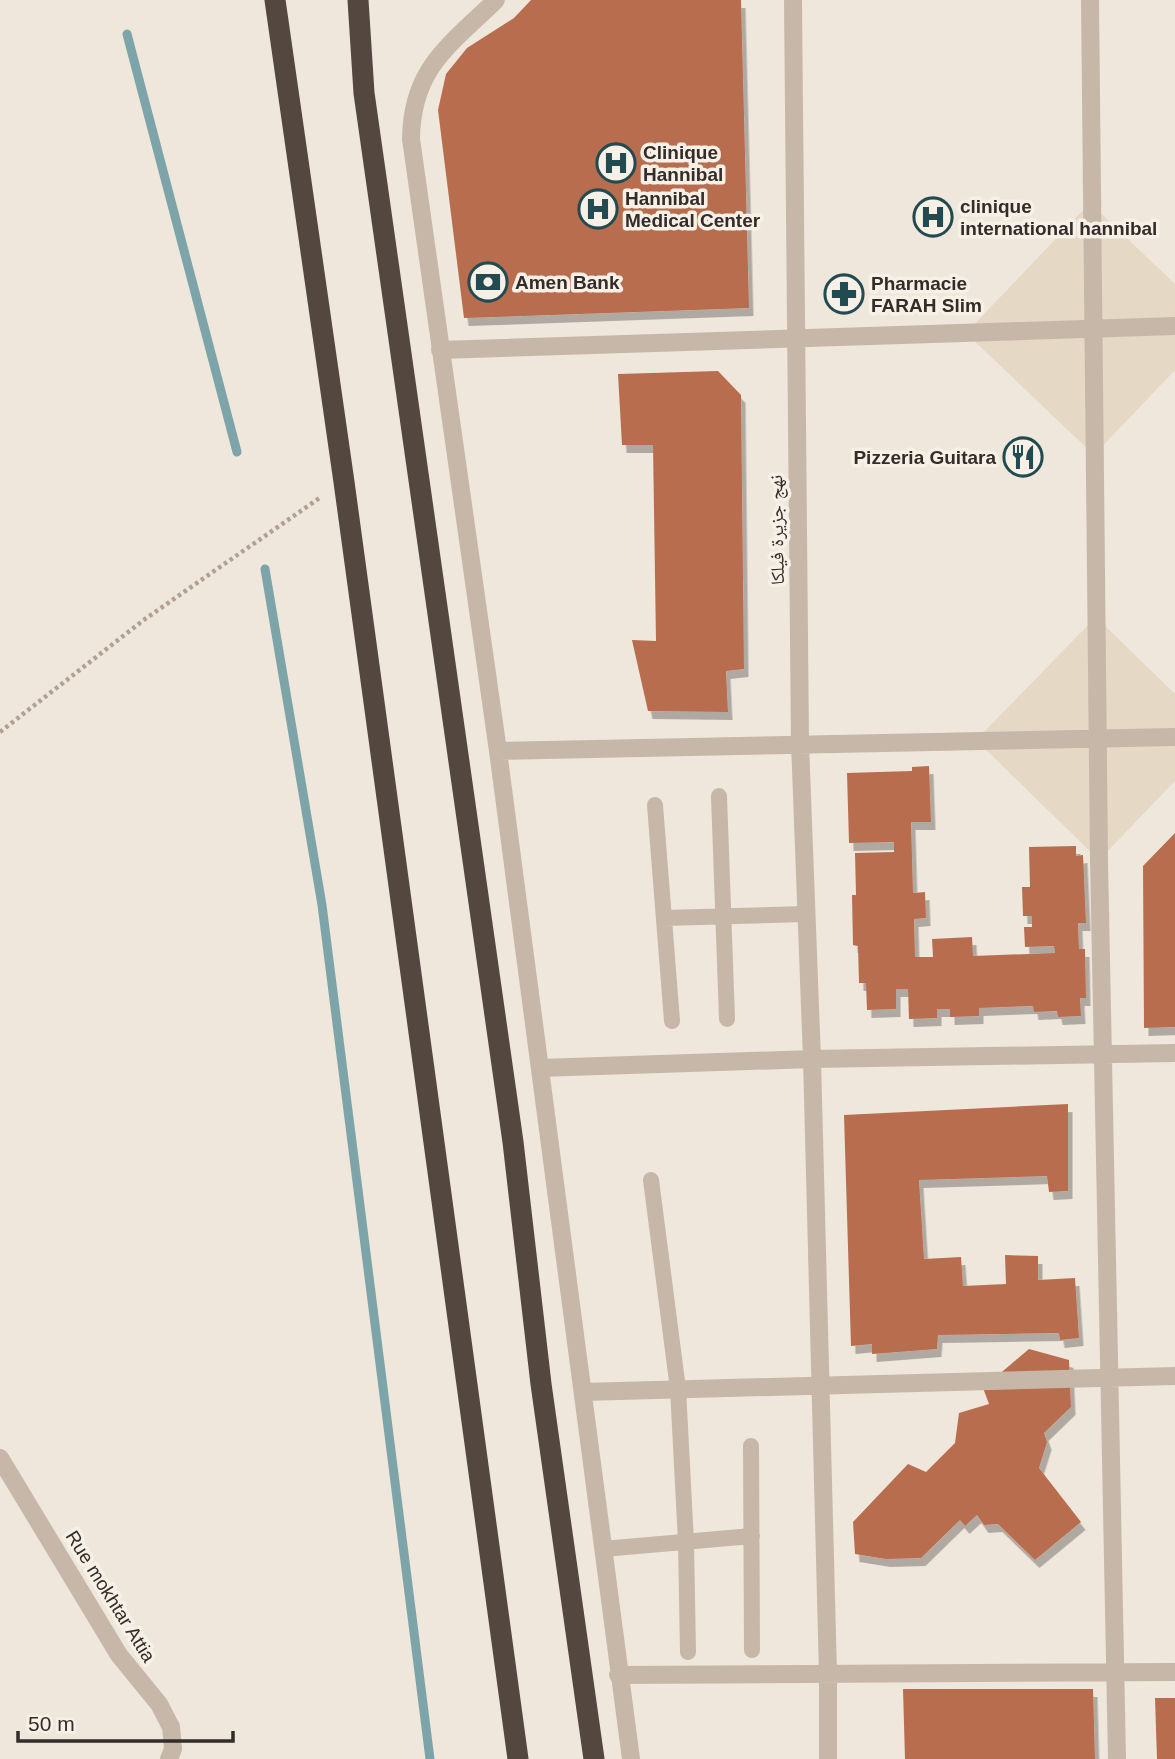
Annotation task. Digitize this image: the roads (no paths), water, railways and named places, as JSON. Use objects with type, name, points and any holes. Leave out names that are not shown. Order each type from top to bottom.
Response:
[{"type":"highway","points":[[275,0],[344,482],[518,1759]]},
{"type":"highway","points":[[358,0],[364,93],[513,1142],[541,1384],[594,1759]]},
{"type":"street","points":[[496,0],[432,63],[421,81],[412,116],[411,139],[498,751],[631,1759]]},
{"type":"street","name":"نهج جزيرة فيلكا","points":[[793,0],[794,338],[800,743],[821,1385],[828,1759]]},
{"type":"street","points":[[1090,0],[1091,329],[1102,1055],[1118,1759]]},
{"type":"street","points":[[440,350],[1175,326]]},
{"type":"street","points":[[498,751],[1175,737]]},
{"type":"street","points":[[540,1068],[812,1059],[1175,1053]]},
{"type":"street","points":[[583,1392],[1175,1376]]},
{"type":"street","name":"Rue mokhtar Attia","points":[[0,1458],[119,1655],[159,1704],[171,1727],[173,1749],[169,1759]]},
{"type":"street","points":[[618,1675],[1175,1672]]},
{"type":"lane","points":[[719,796],[727,1019]]},
{"type":"lane","points":[[655,805],[672,1021]]},
{"type":"lane","points":[[664,918],[806,914]]},
{"type":"lane","points":[[651,1180],[678,1389],[686,1542],[688,1652]]},
{"type":"lane","points":[[751,1446],[752,1650]]},
{"type":"lane","points":[[603,1549],[752,1536]]},
{"type":"waterway","points":[[127,34],[237,452]]},
{"type":"waterway","points":[[265,569],[322,905],[430,1759]]},
{"type":"place","name":"Clinique Hannibal","points":[[616,163]]},
{"type":"place","name":"Hannibal Medical Center","points":[[598,209]]},
{"type":"place","name":"clinique international hannibal","points":[[933,217]]},
{"type":"place","name":"Amen Bank","points":[[488,282]]},
{"type":"place","name":"Pharmacie FARAH Slim","points":[[844,294]]},
{"type":"place","name":"Pizzeria Guitara","points":[[1023,457]]}]
